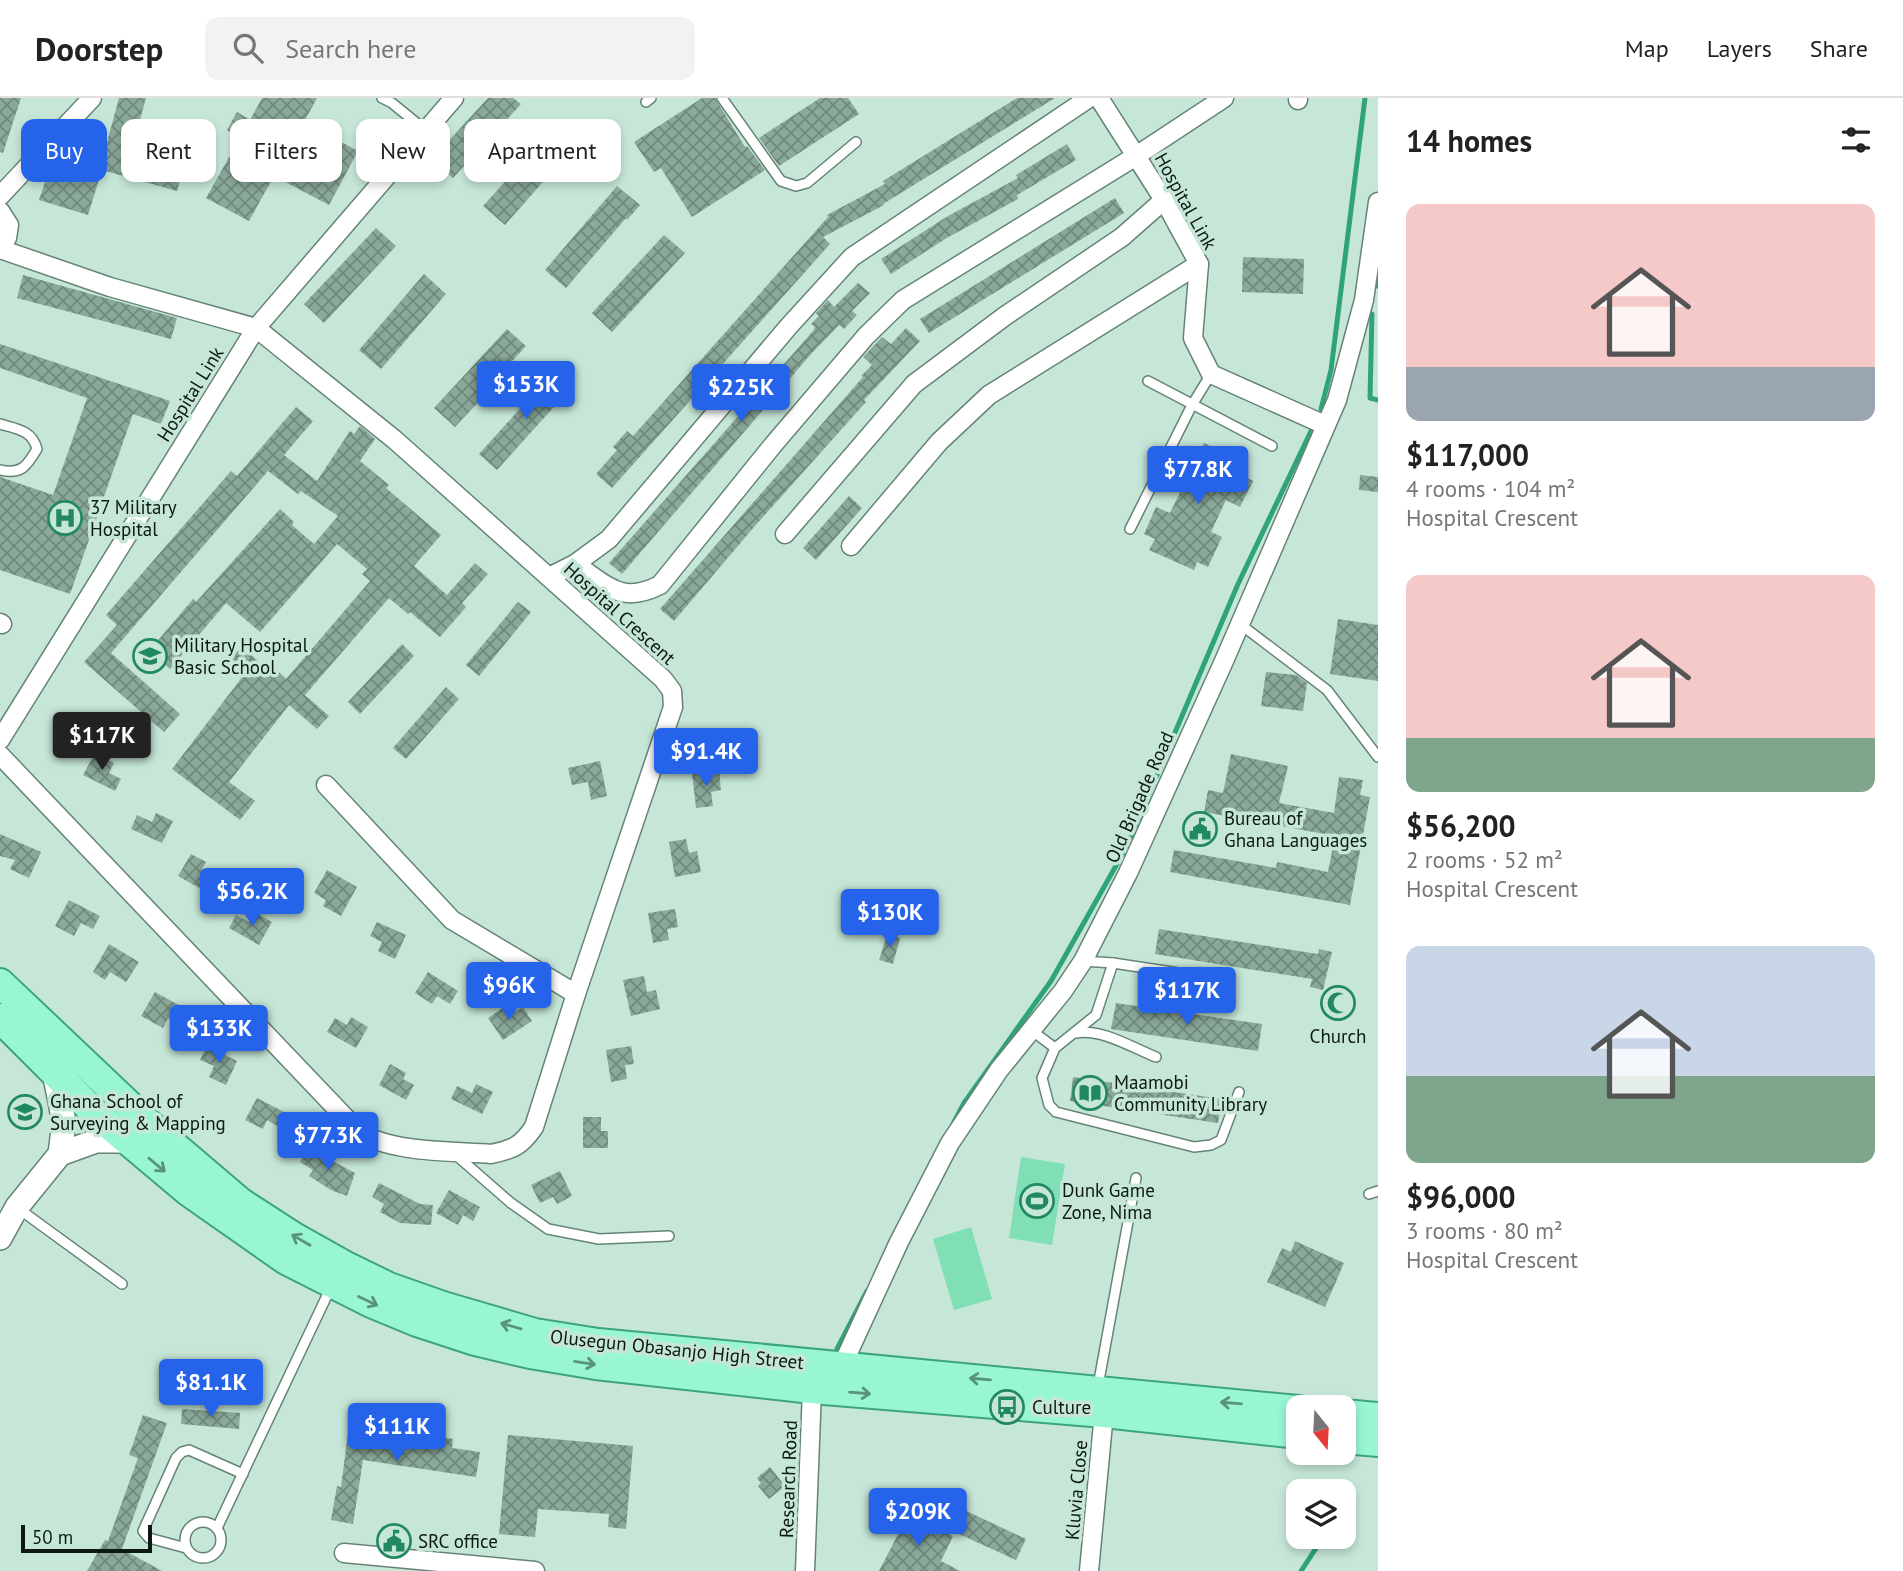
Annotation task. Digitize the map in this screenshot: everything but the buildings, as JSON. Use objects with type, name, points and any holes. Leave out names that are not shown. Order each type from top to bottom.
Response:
[{"type":"main road","name":"Olusegun Obasanjo High Street","points":[[0,983],[152,1127],[240,1202],[324,1254],[389,1287],[443,1306],[535,1333],[598,1343],[842,1366],[1101,1402],[1286,1432]]},
{"type":"main road","name":"Olusegun Obasanjo High Street","points":[[0,1018],[95,1113],[189,1192],[286,1261],[417,1322],[475,1341],[596,1365],[813,1389],[1286,1410]]},
{"type":"main road","points":[[1356,1415],[1378,1417]]},
{"type":"main road","points":[[1356,1440],[1378,1442]]},
{"type":"street","points":[[0,196],[92,98]]},
{"type":"street","name":"Hospital Link","points":[[435,119],[454,98]]},
{"type":"street","points":[[549,577],[575,564],[609,539],[789,326],[852,257],[1089,98]]},
{"type":"street","name":"Hospital Link","points":[[1099,98],[1164,200],[1199,264],[1193,338],[1211,374]]},
{"type":"street","points":[[575,564],[620,593],[645,593],[660,585],[773,445],[866,336],[903,300],[1136,156],[1224,98]]},
{"type":"street","name":"Hospital Link","points":[[0,742],[256,328],[381,182]]},
{"type":"street","points":[[785,534],[914,384],[1005,316],[1122,237],[1164,200]]},
{"type":"street","name":"Old Brigade Road","points":[[842,1366],[899,1242],[950,1143],[999,1070],[1063,991],[1083,961],[1128,873],[1337,400],[1371,300],[1378,202]]},
{"type":"street","points":[[0,211],[9,225],[7,238],[0,247],[110,287],[256,328]]},
{"type":"street","points":[[851,546],[939,442],[989,395],[1199,264]]},
{"type":"street","name":"Hospital Crescent","points":[[0,742],[359,1132],[372,1141],[390,1146],[491,1154],[507,1151],[523,1143],[534,1127],[673,707],[672,691],[663,679],[395,440],[256,328]]},
{"type":"street","points":[[1211,374],[1325,425]]},
{"type":"street","points":[[326,785],[452,920],[576,994]]},
{"type":"street","points":[[0,1238],[17,1208],[60,1154],[64,1122],[54,1072]]},
{"type":"street","points":[[60,1154],[96,1141],[129,1141]]},
{"type":"street","name":"Research Road","points":[[805,1571],[813,1389]]},
{"type":"street","name":"Kluvia Close","points":[[1089,1571],[1101,1402]]},
{"type":"street","points":[[344,1553],[535,1571]]},
{"type":"lane","points":[[382,98],[412,119]]},
{"type":"lane","points":[[722,98],[782,181],[789,185],[807,183],[856,142]]},
{"type":"lane","points":[[1130,529],[1192,405],[1211,374]]},
{"type":"lane","points":[[1148,381],[1272,446]]},
{"type":"lane","points":[[0,424],[28,433],[37,449],[27,466],[21,470],[0,470]]},
{"type":"lane","points":[[1240,624],[1327,690],[1378,757]]},
{"type":"lane","points":[[1083,961],[1192,975]]},
{"type":"lane","points":[[1113,963],[1096,1015],[1055,1048],[1042,1078],[1044,1096],[1049,1105],[1056,1112],[1194,1147],[1221,1140],[1239,1092]]},
{"type":"lane","points":[[1031,1030],[1055,1048]]},
{"type":"lane","points":[[1075,1033],[1086,1031],[1156,1057]]},
{"type":"lane","points":[[451,1151],[511,1203],[548,1229],[599,1239],[669,1236]]},
{"type":"lane","points":[[1101,1402],[1136,1178]]},
{"type":"lane","points":[[17,1208],[122,1284]]},
{"type":"lane","points":[[217,1528],[332,1283]]},
{"type":"lane","points":[[186,1548],[149,1538],[143,1531],[176,1458],[189,1450],[243,1474]]},
{"type":"lane","points":[[208,1522],[217,1528],[221,1544],[215,1554],[202,1558],[190,1553],[186,1548],[185,1534],[194,1524],[208,1522]]},
{"type":"green space","name":"Dunk Game Zone, Nima","points":[[1021,1157],[1065,1164],[1052,1245],[1009,1238]]},
{"type":"green space","points":[[971,1227],[992,1299],[954,1310],[933,1239]]},
{"type":"waterway","points":[[1321,409],[1331,370],[1365,98]]},
{"type":"waterway","points":[[1377,286],[1378,276]]},
{"type":"waterway","points":[[1372,314],[1370,398],[1378,400]]},
{"type":"waterway","points":[[953,1124],[964,1103],[1051,981],[1126,848],[1238,584],[1312,429]]},
{"type":"waterway","points":[[837,1349],[867,1291]]},
{"type":"waterway","points":[[1301,1571],[1315,1549]]},
{"type":"place","name":"37 Military Hospital","points":[[65,518]]},
{"type":"place","name":"Military Hospital Basic School","points":[[150,656]]},
{"type":"place","name":"Bureau of Ghana Languages","points":[[1200,829]]},
{"type":"place","name":"Church","points":[[1338,1003]]},
{"type":"place","name":"Maamobi Community Library","points":[[1090,1093]]},
{"type":"place","name":"Ghana School of Surveying & Mapping","points":[[25,1112]]},
{"type":"place","name":"Dunk Game Zone, Nima","points":[[1037,1201]]},
{"type":"place","name":"Culture","points":[[1007,1407]]},
{"type":"place","name":"SRC office","points":[[394,1541]]}]
